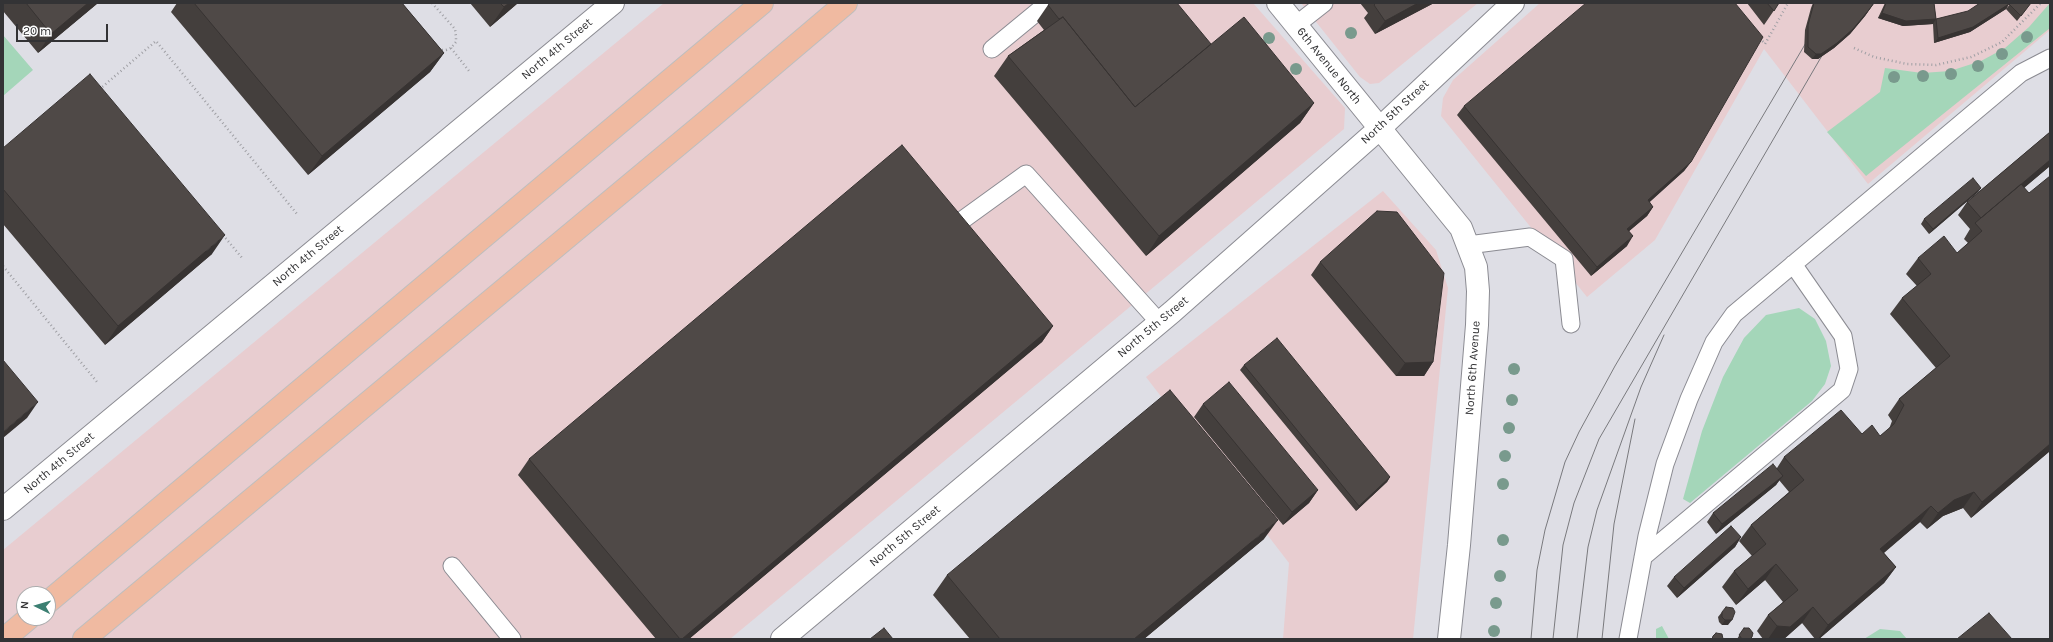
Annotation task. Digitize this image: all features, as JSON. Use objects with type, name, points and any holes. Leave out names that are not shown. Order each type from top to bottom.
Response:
[{"type":"highway","points":[[56,595],[762,3]]},
{"type":"highway","points":[[84,639],[696,131],[846,3]]},
{"type":"highway","points":[[4,639],[19,626]]},
{"type":"street","name":"North 4th Street","points":[[3,509],[613,3]]},
{"type":"street","name":"6th Avenue North","points":[[1278,3],[1379,128]]},
{"type":"street","name":"North 5th Street","points":[[782,639],[1159,322],[1379,128],[1513,3]]},
{"type":"street","name":"North 6th Avenue","points":[[1379,128],[1461,228],[1476,267],[1478,291],[1477,325],[1460,545],[1449,639]]},
{"type":"lane","points":[[992,49],[1048,3]]},
{"type":"lane","points":[[1296,26],[1324,3]]},
{"type":"lane","points":[[1628,639],[1643,557],[1665,464],[1689,399],[1714,342],[1734,314],[2021,73],[2050,58]]},
{"type":"lane","points":[[950,229],[1026,174],[1159,322]]},
{"type":"lane","points":[[1468,246],[1530,238],[1564,259],[1571,324]]},
{"type":"lane","points":[[1643,557],[1842,390],[1849,369],[1843,336],[1793,264]]},
{"type":"lane","points":[[452,566],[512,639]]},
{"type":"path","points":[[432,3],[455,29],[456,42],[451,48],[446,50],[436,47]]},
{"type":"path","points":[[1754,32],[1765,44],[1788,3]]},
{"type":"path","points":[[1854,48],[1874,57],[1907,64],[1936,65],[1971,57],[2002,42],[2041,3]]},
{"type":"path","points":[[106,94],[101,88],[156,41],[297,214]]},
{"type":"path","points":[[451,48],[469,71]]},
{"type":"path","points":[[218,229],[243,259]]},
{"type":"path","points":[[3,266],[96,382]]},
{"type":"shaded area","points":[[664,3],[1253,3],[1345,108],[1344,129],[730,639],[3,639],[3,550]]},
{"type":"shaded area","points":[[1301,3],[1478,3],[1379,83],[1370,84],[1360,77]]},
{"type":"shaded area","points":[[1540,3],[2050,3],[2050,30],[1868,184],[1764,49],[1655,240],[1587,297],[1441,116],[1443,98],[1453,80]]},
{"type":"shaded area","points":[[1383,191],[1436,250],[1448,288],[1413,639],[1283,639],[1289,563],[1146,377]]},
{"type":"green space","points":[[2050,3],[2050,28],[1866,176],[1827,132],[1880,92],[1885,68],[1922,73],[1950,71],[1981,61],[2005,48],[2029,27]]},
{"type":"green space","points":[[3,35],[33,70],[3,96]]},
{"type":"green space","points":[[1799,308],[1815,319],[1826,341],[1831,366],[1825,384],[1812,401],[1690,503],[1683,499],[1702,431],[1723,377],[1744,338],[1766,315]]},
{"type":"green space","points":[[1662,626],[1669,639],[1656,639],[1656,629]]},
{"type":"green space","points":[[1880,629],[1900,631],[1907,639],[1864,639]]},
{"type":"building","points":[[26,3],[88,3],[51,34]]},
{"type":"building","points":[[194,3],[402,3],[444,53],[322,156]]},
{"type":"building","points":[[500,3],[509,3],[504,7]]},
{"type":"building","points":[[1051,3],[1177,3],[1211,44],[1135,107],[1063,17],[1059,19],[1048,5]]},
{"type":"building","points":[[1376,3],[1418,3],[1385,21],[1374,5]]},
{"type":"building","points":[[1586,3],[1735,3],[1763,37],[1691,162],[1648,200],[1653,207],[1627,229],[1633,236],[1597,267],[1464,106]]},
{"type":"building","points":[[1767,3],[1779,3],[1774,11]]},
{"type":"building","points":[[1814,3],[1874,3],[1853,29],[1821,54],[1816,54],[1808,47],[1808,25]]},
{"type":"building","points":[[1886,3],[1934,3],[1936,19],[1906,21],[1882,13]]},
{"type":"building","points":[[1980,3],[2009,4],[1973,27],[1938,38],[1936,19],[1968,11]]},
{"type":"building","points":[[2031,3],[2021,16],[2009,4]]},
{"type":"building","points":[[1063,17],[1135,107],[1244,17],[1314,103],[1159,236],[1008,56]]},
{"type":"building","points":[[90,74],[225,235],[118,326],[3,189],[3,148]]},
{"type":"building","points":[[2050,132],[2050,160],[1981,218],[1967,202]]},
{"type":"building","points":[[902,145],[1053,326],[682,639],[680,639],[529,459]]},
{"type":"building","points":[[2050,176],[2050,444],[1982,502],[1974,492],[1954,500],[1938,513],[1931,506],[1880,549],[1896,567],[1828,625],[1813,607],[1790,627],[1777,626],[1768,615],[1798,590],[1776,564],[1748,589],[1734,571],[1766,544],[1751,525],[1804,480],[1784,457],[1841,410],[1862,434],[1872,425],[1880,436],[1894,424],[1904,405],[1899,399],[1950,356],[1902,298],[1931,274],[1918,258],[1944,236],[1957,253],[1982,231],[1975,223],[2021,184],[2029,193]]},
{"type":"building","points":[[1973,178],[1981,188],[1933,229],[1924,219]]},
{"type":"building","points":[[1377,211],[1397,212],[1444,273],[1433,362],[1405,363],[1320,262]]},
{"type":"building","points":[[1277,338],[1390,477],[1359,506],[1244,365]]},
{"type":"building","points":[[3,360],[38,402],[3,432]]},
{"type":"building","points":[[1229,382],[1318,490],[1292,512],[1203,404]]},
{"type":"building","points":[[1170,390],[1278,520],[1134,639],[1000,639],[947,575]]},
{"type":"building","points":[[1773,464],[1783,476],[1722,524],[1713,513]]},
{"type":"building","points":[[1731,526],[1741,537],[1684,588],[1674,577]]},
{"type":"building","points":[[1726,607],[1733,608],[1735,612],[1732,620],[1725,620],[1722,617],[1722,612]]},
{"type":"building","points":[[1989,613],[2012,639],[1957,639]]},
{"type":"building","points":[[884,628],[893,639],[870,639]]},
{"type":"building","points":[[1744,628],[1749,628],[1753,633],[1750,639],[1742,639],[1739,635]]},
{"type":"building","points":[[1716,633],[1722,634],[1723,639],[1712,639]]},
{"type":"tram line","points":[[1531,639],[1537,570],[1545,530],[1565,462],[1579,432],[1615,366],[1810,36]]},
{"type":"tram line","points":[[1553,639],[1563,545],[1574,503],[1599,439],[1827,47]]},
{"type":"tram line","points":[[1577,639],[1588,547],[1597,510],[1641,387],[1664,335]]},
{"type":"tram line","points":[[1602,639],[1614,524],[1635,419]]}]
